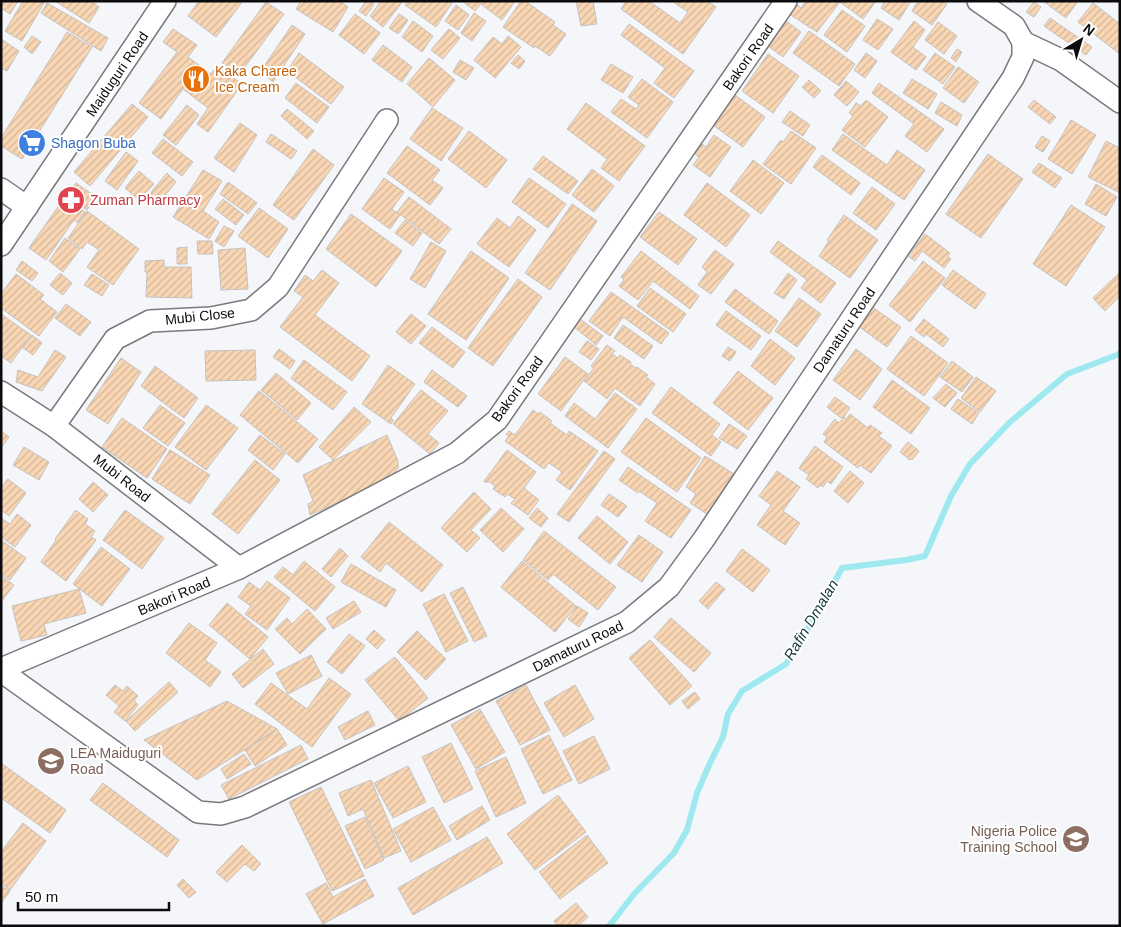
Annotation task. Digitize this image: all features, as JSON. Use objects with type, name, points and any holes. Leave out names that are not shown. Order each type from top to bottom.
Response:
[{"type":"street","name":"Maiduguri Road","points":[[1,245],[165,1]]},
{"type":"street","name":"Bakori Road","points":[[1,670],[239,568],[457,453],[497,420],[786,1]]},
{"type":"street","points":[[978,1],[1018,34],[1061,60],[1120,102]]},
{"type":"street","name":"Damaturu Road","points":[[1,670],[198,812],[221,814],[246,807],[627,622],[669,587],[704,539],[1013,78],[1023,57],[1018,34]]},
{"type":"street","name":"Mubi Close","points":[[54,426],[115,339],[150,321],[211,318],[251,310],[278,288],[387,120]]},
{"type":"street","points":[[1,190],[27,207]]},
{"type":"street","name":"Mubi Road","points":[[1,392],[54,426],[239,568]]},
{"type":"building","points":[[1,1],[18,1],[10,14],[1,8]]},
{"type":"building","points":[[23,1],[45,1],[22,41],[5,31]]},
{"type":"building","points":[[55,1],[91,1],[99,7],[89,23]]},
{"type":"building","points":[[199,1],[243,1],[216,37],[188,16]]},
{"type":"building","points":[[301,1],[340,1],[348,7],[333,32],[296,9]]},
{"type":"building","points":[[366,1],[374,4],[366,16],[359,11]]},
{"type":"building","points":[[381,1],[403,1],[383,27],[370,16]]},
{"type":"building","points":[[407,1],[449,1],[452,3],[436,27],[405,5]]},
{"type":"building","points":[[462,1],[515,1],[502,20],[481,4],[475,11]]},
{"type":"building","points":[[521,1],[525,1],[555,22],[553,25],[566,34],[550,56],[535,46],[534,48],[503,27]]},
{"type":"building","points":[[576,1],[593,1],[597,24],[581,26]]},
{"type":"building","points":[[626,1],[649,1],[680,23],[688,12],[674,1],[707,1],[716,7],[683,54],[621,9]]},
{"type":"building","points":[[806,1],[876,1],[863,19],[840,2],[817,32],[786,12],[794,2],[801,8]]},
{"type":"building","points":[[885,1],[911,1],[899,20],[881,8]]},
{"type":"building","points":[[918,1],[942,1],[947,4],[932,25],[912,11]]},
{"type":"building","points":[[1043,1],[1078,1],[1066,18]]},
{"type":"building","points":[[266,2],[284,14],[239,75],[222,63]]},
{"type":"building","points":[[1034,2],[1041,7],[1034,17],[1026,12]]},
{"type":"building","points":[[47,3],[108,38],[101,51],[41,13]]},
{"type":"building","points":[[1093,3],[1120,24],[1120,54],[1078,22]]},
{"type":"building","points":[[456,5],[469,15],[458,30],[445,21]]},
{"type":"building","points":[[842,10],[865,26],[847,52],[824,35]]},
{"type":"building","points":[[474,13],[486,21],[472,41],[461,33]]},
{"type":"building","points":[[355,14],[380,33],[364,54],[339,35]]},
{"type":"building","points":[[399,14],[408,20],[398,34],[389,28]]},
{"type":"building","points":[[1050,18],[1092,47],[1086,55],[1044,26]]},
{"type":"building","points":[[877,19],[893,29],[878,50],[863,40]]},
{"type":"building","points":[[413,21],[433,36],[422,52],[402,37]]},
{"type":"building","points":[[786,21],[801,32],[783,57],[768,46]]},
{"type":"building","points":[[914,21],[925,30],[913,47],[926,57],[916,70],[891,52]]},
{"type":"building","points":[[938,22],[957,36],[944,54],[925,40]]},
{"type":"building","points":[[629,24],[694,71],[674,98],[654,83],[665,68],[621,35]]},
{"type":"building","points":[[292,25],[305,34],[273,82],[260,72]]},
{"type":"building","name":"Kaka Charee Ice Cream","points":[[173,29],[197,45],[188,57],[211,74],[217,66],[242,84],[208,132],[197,124],[208,108],[183,89],[161,119],[139,103],[177,52],[163,42]]},
{"type":"building","points":[[449,29],[460,38],[443,59],[431,50]]},
{"type":"building","points":[[809,31],[855,64],[839,86],[793,53]]},
{"type":"building","points":[[67,32],[92,47],[22,159],[1,146],[1,138]]},
{"type":"building","points":[[32,36],[41,42],[32,54],[24,47]]},
{"type":"building","points":[[508,36],[521,47],[495,78],[474,60],[493,37],[502,44]]},
{"type":"building","points":[[1,39],[19,51],[7,71],[1,68]]},
{"type":"building","points":[[383,45],[412,67],[402,82],[372,60]]},
{"type":"building","points":[[957,49],[962,52],[956,62],[951,58]]},
{"type":"building","points":[[299,53],[344,87],[331,104],[287,71]]},
{"type":"building","points":[[866,53],[877,61],[865,78],[854,70]]},
{"type":"building","points":[[935,53],[955,67],[943,84],[923,70]]},
{"type":"building","points":[[768,54],[799,76],[773,113],[742,91]]},
{"type":"building","points":[[518,55],[525,61],[519,69],[511,63]]},
{"type":"building","points":[[429,58],[455,80],[433,107],[407,84]]},
{"type":"building","points":[[460,60],[474,68],[466,80],[453,72]]},
{"type":"building","points":[[611,64],[633,77],[623,93],[601,80]]},
{"type":"building","points":[[958,67],[979,82],[964,103],[943,88]]},
{"type":"building","points":[[642,79],[673,102],[647,138],[611,112],[621,99],[636,109],[639,105],[628,97]]},
{"type":"building","points":[[912,79],[937,94],[928,109],[903,93]]},
{"type":"building","points":[[809,80],[821,91],[814,98],[802,87]]},
{"type":"building","points":[[846,81],[859,92],[847,106],[834,95]]},
{"type":"building","points":[[296,83],[329,107],[317,123],[285,98]]},
{"type":"building","points":[[879,83],[944,129],[927,152],[905,136],[914,124],[872,93]]},
{"type":"building","points":[[735,95],[765,117],[743,147],[713,125]]},
{"type":"building","points":[[866,100],[888,117],[865,147],[842,130],[853,116],[849,113],[856,103],[861,106]]},
{"type":"building","points":[[1034,100],[1056,117],[1050,124],[1028,107]]},
{"type":"building","points":[[941,102],[962,115],[957,126],[935,113]]},
{"type":"building","points":[[586,103],[645,146],[619,181],[601,168],[607,159],[567,129]]},
{"type":"building","points":[[132,104],[148,117],[90,186],[74,172]]},
{"type":"building","points":[[187,105],[199,115],[176,145],[163,135]]},
{"type":"building","points":[[432,108],[463,128],[441,161],[410,139]]},
{"type":"building","points":[[287,109],[314,131],[307,139],[281,116]]},
{"type":"building","points":[[790,111],[810,125],[803,136],[782,122]]},
{"type":"building","points":[[1071,120],[1096,135],[1072,174],[1048,159]]},
{"type":"building","points":[[240,123],[257,135],[234,172],[214,158]]},
{"type":"building","points":[[469,131],[507,160],[486,188],[448,159]]},
{"type":"building","points":[[791,131],[816,148],[791,184],[763,164],[781,140],[783,142]]},
{"type":"building","points":[[271,134],[297,151],[291,159],[266,142]]},
{"type":"building","points":[[843,134],[887,165],[897,150],[925,170],[904,200],[832,150]]},
{"type":"building","points":[[714,135],[731,147],[710,177],[693,165],[699,157],[695,154],[702,144],[706,147]]},
{"type":"building","points":[[1042,136],[1050,141],[1043,152],[1035,147]]},
{"type":"building","points":[[163,139],[193,162],[182,176],[152,153]]},
{"type":"building","points":[[1106,141],[1120,148],[1120,193],[1088,177]]},
{"type":"building","points":[[407,146],[440,170],[432,180],[443,188],[430,205],[387,173]]},
{"type":"building","points":[[313,149],[334,165],[294,220],[273,205]]},
{"type":"building","points":[[126,152],[138,161],[117,190],[105,181]]},
{"type":"building","points":[[988,154],[1023,179],[981,238],[946,214]]},
{"type":"building","points":[[822,155],[860,183],[851,195],[813,167]]},
{"type":"building","points":[[543,156],[578,181],[568,194],[533,169]]},
{"type":"building","points":[[753,160],[784,183],[761,214],[730,191]]},
{"type":"building","points":[[1039,163],[1062,178],[1055,188],[1032,172]]},
{"type":"building","points":[[592,169],[614,186],[594,212],[572,195]]},
{"type":"building","points":[[203,170],[222,181],[203,211],[219,222],[209,239],[173,217]]},
{"type":"building","points":[[139,171],[154,184],[139,200],[125,188]]},
{"type":"building","points":[[167,173],[176,182],[158,204],[148,196]]},
{"type":"building","points":[[384,178],[404,192],[392,209],[400,215],[390,229],[362,209]]},
{"type":"building","points":[[529,178],[566,204],[548,228],[512,202]]},
{"type":"building","points":[[228,182],[257,203],[248,214],[220,194]]},
{"type":"building","points":[[76,183],[96,197],[87,210],[67,195]]},
{"type":"building","points":[[707,183],[750,215],[726,247],[684,215]]},
{"type":"building","points":[[1096,184],[1117,197],[1106,216],[1085,204]]},
{"type":"building","points":[[872,187],[895,204],[876,230],[853,213]]},
{"type":"building","points":[[65,197],[85,212],[78,223],[74,220],[46,260],[29,248]]},
{"type":"building","points":[[409,197],[451,229],[439,244],[397,212]]},
{"type":"building","points":[[223,199],[244,215],[236,225],[215,209]]},
{"type":"building","points":[[572,204],[597,221],[550,290],[525,273]]},
{"type":"building","points":[[1071,205],[1105,227],[1066,286],[1033,264]]},
{"type":"building","points":[[259,208],[288,229],[268,258],[238,236]]},
{"type":"building","points":[[87,211],[139,249],[113,285],[87,267],[99,250],[87,242],[82,249],[68,238]]},
{"type":"building","points":[[659,212],[697,239],[678,265],[640,237]]},
{"type":"building","points":[[351,214],[402,251],[376,287],[326,249]]},
{"type":"building","points":[[844,215],[878,240],[850,278],[819,256]]},
{"type":"building","points":[[518,216],[536,230],[509,267],[477,244],[497,218],[510,228]]},
{"type":"building","points":[[405,220],[422,233],[413,246],[395,233]]},
{"type":"building","points":[[224,226],[234,231],[224,247],[215,241]]},
{"type":"building","points":[[925,234],[950,253],[948,256],[951,259],[944,268],[922,251],[915,261],[908,256]]},
{"type":"building","points":[[65,238],[80,249],[63,272],[49,261]]},
{"type":"building","points":[[197,241],[212,241],[213,254],[198,254]]},
{"type":"building","points":[[778,241],[836,283],[821,303],[801,288],[807,280],[770,252]]},
{"type":"building","points":[[431,242],[446,251],[425,288],[410,279]]},
{"type":"building","points":[[187,247],[187,264],[177,264],[177,248]]},
{"type":"building","points":[[245,248],[248,289],[221,290],[218,250]]},
{"type":"building","points":[[715,250],[734,264],[711,294],[698,285],[707,272],[702,267]]},
{"type":"building","points":[[471,251],[509,278],[466,340],[428,314]]},
{"type":"building","points":[[641,251],[699,296],[690,309],[653,281],[638,300],[619,286],[624,280],[621,277]]},
{"type":"building","points":[[164,260],[164,267],[191,267],[192,298],[146,297],[147,272],[145,272],[145,261]]},
{"type":"building","points":[[22,261],[38,273],[32,281],[16,270]]},
{"type":"building","points":[[923,261],[945,278],[910,322],[889,305]]},
{"type":"building","points":[[322,270],[339,283],[315,315],[370,356],[352,381],[280,327],[303,297],[294,291],[305,275],[313,281]]},
{"type":"building","points":[[953,270],[986,294],[975,309],[942,285]]},
{"type":"building","points":[[1120,272],[1120,296],[1105,311],[1093,298]]},
{"type":"building","points":[[60,273],[72,283],[63,295],[50,285]]},
{"type":"building","points":[[788,273],[797,280],[784,299],[774,293]]},
{"type":"building","points":[[16,274],[44,295],[40,299],[57,312],[39,336],[1,308],[1,294]]},
{"type":"building","points":[[92,274],[109,285],[102,296],[84,285]]},
{"type":"building","points":[[518,279],[542,297],[493,366],[468,348]]},
{"type":"building","points":[[650,288],[686,314],[673,332],[637,306]]},
{"type":"building","points":[[735,289],[778,321],[769,334],[725,302]]},
{"type":"building","points":[[611,292],[669,333],[661,344],[623,317],[610,336],[589,321]]},
{"type":"building","points":[[799,298],[821,314],[797,347],[775,331]]},
{"type":"building","points":[[66,304],[91,322],[80,336],[55,318]]},
{"type":"building","points":[[872,307],[901,327],[887,347],[858,326]]},
{"type":"building","points":[[726,311],[761,336],[751,350],[716,325]]},
{"type":"building","points":[[1,314],[31,335],[11,363],[1,356]]},
{"type":"building","points":[[411,314],[426,326],[411,344],[396,332]]},
{"type":"building","points":[[580,319],[603,336],[596,345],[574,327]]},
{"type":"building","points":[[924,319],[949,339],[943,347],[926,334],[924,337],[915,330]]},
{"type":"building","points":[[623,325],[653,346],[644,359],[614,338]]},
{"type":"building","points":[[432,327],[465,352],[453,368],[419,343]]},
{"type":"building","points":[[32,335],[42,343],[33,355],[23,348]]},
{"type":"building","points":[[911,336],[948,363],[924,396],[887,369]]},
{"type":"building","points":[[770,339],[795,358],[775,385],[751,366]]},
{"type":"building","points":[[587,341],[599,349],[591,360],[579,352]]},
{"type":"building","points":[[607,345],[615,351],[612,354],[618,358],[620,355],[631,362],[630,364],[648,375],[646,377],[655,384],[640,406],[615,388],[607,399],[584,381],[594,368],[591,366]]},
{"type":"building","points":[[728,347],[736,352],[730,361],[722,356]]},
{"type":"building","points":[[279,349],[295,361],[290,369],[273,357]]},
{"type":"building","points":[[856,349],[882,369],[860,400],[833,380]]},
{"type":"building","points":[[55,350],[66,357],[42,391],[16,382],[18,370],[38,377]]},
{"type":"building","points":[[255,350],[256,380],[206,381],[205,351]]},
{"type":"building","points":[[565,357],[588,374],[561,411],[538,394]]},
{"type":"building","points":[[121,358],[141,372],[108,424],[86,410]]},
{"type":"building","points":[[304,360],[347,392],[333,410],[291,378]]},
{"type":"building","points":[[952,361],[973,377],[962,392],[940,377]]},
{"type":"building","points":[[388,365],[415,384],[391,418],[393,420],[391,424],[362,404]]},
{"type":"building","points":[[155,366],[198,398],[184,418],[141,386]]},
{"type":"building","points":[[432,370],[467,396],[458,407],[424,382]]},
{"type":"building","points":[[738,371],[773,398],[748,430],[713,403]]},
{"type":"building","points":[[276,373],[311,403],[297,420],[261,390]]},
{"type":"building","points":[[976,377],[996,391],[980,412],[961,398]]},
{"type":"building","points":[[892,380],[930,408],[911,434],[873,407]]},
{"type":"building","points":[[946,384],[957,393],[945,407],[933,398]]},
{"type":"building","points":[[671,387],[720,424],[712,435],[721,442],[711,456],[652,413]]},
{"type":"building","points":[[421,390],[448,411],[428,434],[439,443],[430,454],[393,424]]},
{"type":"building","points":[[259,391],[318,439],[298,463],[240,415]]},
{"type":"building","points":[[615,393],[637,409],[608,448],[565,416],[574,403],[595,419]]},
{"type":"building","points":[[835,397],[850,408],[843,418],[827,407]]},
{"type":"building","points":[[958,399],[979,413],[972,424],[951,409]]},
{"type":"building","points":[[160,405],[185,423],[168,446],[143,428]]},
{"type":"building","points":[[206,405],[238,428],[206,470],[175,447]]},
{"type":"building","points":[[354,407],[371,422],[333,460],[319,447]]},
{"type":"building","points":[[533,410],[538,414],[540,412],[552,421],[550,423],[567,435],[569,431],[598,451],[570,490],[556,480],[562,472],[549,463],[544,469],[505,441],[509,436],[506,434],[509,431],[515,435]]},
{"type":"building","points":[[850,414],[868,428],[870,425],[882,433],[879,436],[892,446],[871,473],[860,465],[858,468],[824,442],[827,437],[823,434],[835,419],[839,423]]},
{"type":"building","points":[[122,418],[167,449],[147,478],[102,447]]},
{"type":"building","points":[[646,418],[701,458],[677,492],[621,452]]},
{"type":"building","points":[[729,424],[747,436],[737,449],[719,438]]},
{"type":"building","points":[[1,431],[9,437],[1,448]]},
{"type":"building","points":[[260,435],[285,454],[273,470],[248,450]]},
{"type":"building","points":[[387,435],[398,461],[398,468],[390,479],[310,515],[308,504],[313,501],[303,475]]},
{"type":"building","points":[[908,442],[919,451],[912,460],[900,452]]},
{"type":"building","points":[[815,446],[843,467],[831,484],[827,481],[823,487],[820,485],[818,488],[806,479],[809,475],[799,468]]},
{"type":"building","points":[[24,447],[49,462],[39,480],[13,465]]},
{"type":"building","points":[[170,450],[210,475],[190,504],[152,479]]},
{"type":"building","points":[[507,450],[536,472],[524,488],[539,500],[528,515],[511,503],[515,499],[507,494],[505,497],[493,489],[495,486],[488,481],[486,483],[484,481]]},
{"type":"building","points":[[604,451],[615,459],[569,522],[557,514]]},
{"type":"building","points":[[705,456],[734,474],[707,514],[690,503],[696,494],[686,487]]},
{"type":"building","points":[[255,460],[280,480],[238,534],[212,514]]},
{"type":"building","points":[[628,467],[691,510],[671,538],[645,521],[657,503],[619,480]]},
{"type":"building","points":[[777,471],[800,487],[783,511],[800,523],[785,545],[757,525],[771,505],[759,496]]},
{"type":"building","points":[[850,471],[864,483],[848,503],[834,491]]},
{"type":"building","points":[[8,479],[26,493],[9,516],[1,510],[1,488]]},
{"type":"building","points":[[93,482],[108,495],[93,512],[79,499]]},
{"type":"building","points":[[474,492],[491,509],[471,530],[480,538],[467,552],[441,528]]},
{"type":"building","points":[[609,494],[627,506],[618,517],[601,505]]},
{"type":"building","points":[[501,508],[524,529],[503,552],[480,530]]},
{"type":"building","points":[[537,508],[548,518],[541,527],[529,518]]},
{"type":"building","points":[[125,510],[164,538],[142,569],[103,540]]},
{"type":"building","points":[[75,511],[88,519],[85,524],[95,531],[91,537],[96,540],[66,581],[41,562]]},
{"type":"building","points":[[17,514],[31,525],[15,547],[1,537],[1,518],[10,524]]},
{"type":"building","points":[[597,516],[628,542],[610,564],[578,538]]},
{"type":"building","points":[[389,522],[443,565],[422,592],[386,563],[380,572],[361,557]]},
{"type":"building","points":[[544,531],[616,587],[598,610],[553,574],[548,580],[523,560]]},
{"type":"building","points":[[639,535],[663,552],[642,582],[617,565]]},
{"type":"building","points":[[1,540],[26,558],[10,580],[1,574]]},
{"type":"building","points":[[101,547],[130,569],[102,606],[73,584]]},
{"type":"building","points":[[340,548],[348,556],[331,577],[322,569]]},
{"type":"building","points":[[742,549],[770,570],[753,592],[726,571]]},
{"type":"building","points":[[304,561],[335,587],[315,611],[274,577],[283,567],[293,575]]},
{"type":"building","points":[[522,561],[576,606],[555,632],[501,587]]},
{"type":"building","points":[[351,564],[396,590],[386,607],[341,582]]},
{"type":"building","points":[[1,576],[14,585],[1,602]]},
{"type":"building","points":[[267,581],[290,598],[267,630],[245,614],[251,606],[238,597],[249,582],[260,590]]},
{"type":"building","points":[[716,582],[725,589],[708,609],[699,601]]},
{"type":"building","points":[[463,587],[487,636],[474,642],[450,593]]},
{"type":"building","points":[[79,589],[86,613],[44,624],[47,635],[21,641],[12,606]]},
{"type":"building","points":[[444,594],[468,641],[446,652],[423,604]]},
{"type":"building","points":[[354,601],[361,612],[333,629],[326,618]]},
{"type":"building","points":[[227,603],[268,637],[250,659],[209,625]]},
{"type":"building","points":[[577,606],[588,613],[579,627],[568,619]]},
{"type":"building","points":[[307,609],[326,629],[300,654],[275,629],[287,618],[292,624]]},
{"type":"building","points":[[671,618],[711,653],[694,672],[654,637]]},
{"type":"building","points":[[189,623],[217,643],[205,660],[221,672],[210,687],[166,653]]},
{"type":"building","points":[[374,630],[385,640],[377,649],[366,639]]},
{"type":"building","points":[[417,631],[446,659],[426,680],[397,652]]},
{"type":"building","points":[[349,634],[365,646],[342,674],[327,662]]},
{"type":"building","points":[[650,640],[692,686],[670,705],[629,658]]},
{"type":"building","points":[[263,649],[274,664],[243,688],[232,674]]},
{"type":"building","points":[[311,655],[322,676],[288,694],[276,673]]},
{"type":"building","points":[[395,657],[428,698],[399,721],[365,680]]},
{"type":"building","points":[[329,678],[351,694],[312,747],[255,704],[271,683],[307,709]]},
{"type":"building","points":[[169,682],[178,692],[135,731],[126,721]]},
{"type":"building","points":[[115,685],[123,691],[127,686],[138,696],[134,700],[138,705],[125,721],[114,712],[119,706],[106,695]]},
{"type":"building","points":[[526,685],[550,730],[520,745],[496,701]]},
{"type":"building","points":[[575,685],[594,719],[564,737],[544,703]]},
{"type":"building","points":[[695,692],[700,699],[688,709],[682,701]]},
{"type":"building","points":[[227,701],[277,729],[197,780],[144,740]]},
{"type":"building","points":[[480,709],[505,752],[476,769],[451,725]]},
{"type":"building","points":[[368,711],[375,725],[345,740],[338,727]]},
{"type":"building","points":[[277,729],[287,745],[255,766],[245,750]]},
{"type":"building","points":[[549,735],[572,780],[543,794],[521,749]]},
{"type":"building","points":[[594,736],[610,769],[579,784],[563,751]]},
{"type":"building","points":[[451,743],[473,789],[444,803],[422,757]]},
{"type":"building","points":[[301,745],[308,759],[229,799],[221,785]]},
{"type":"building","points":[[244,754],[251,764],[227,779],[221,769]]},
{"type":"building","points":[[506,757],[526,803],[496,817],[475,771]]},
{"type":"building","points":[[1,763],[66,810],[50,833],[1,798]]},
{"type":"building","points":[[408,766],[426,802],[393,818],[374,783]]},
{"type":"building","points":[[371,780],[401,851],[384,858],[363,809],[348,816],[339,793]]},
{"type":"building","points":[[103,783],[179,840],[167,857],[90,800]]},
{"type":"building","points":[[321,787],[364,876],[332,891],[289,802]]},
{"type":"building","points":[[558,795],[586,832],[535,870],[507,834]]},
{"type":"building","points":[[482,806],[490,820],[457,840],[449,826]]},
{"type":"building","points":[[433,807],[451,840],[411,862],[393,829]]},
{"type":"building","points":[[365,817],[384,860],[365,869],[345,826]]},
{"type":"building","points":[[23,823],[46,841],[10,890],[1,883],[1,852]]},
{"type":"building","points":[[587,835],[608,863],[560,899],[539,872]]},
{"type":"building","points":[[487,837],[503,863],[413,915],[398,888]]},
{"type":"building","points":[[242,845],[261,864],[254,871],[245,864],[227,882],[216,872]]},
{"type":"building","points":[[183,879],[196,892],[189,898],[177,885]]},
{"type":"building","points":[[365,879],[374,896],[323,924],[306,894],[326,883],[333,897]]},
{"type":"building","points":[[1,886],[10,891],[1,904]]},
{"type":"building","points":[[576,903],[588,917],[578,926],[558,926],[554,921]]},
{"type":"waterway","name":"Rafin Dmalan","points":[[609,926],[635,893],[674,853],[687,830],[697,793],[723,737],[728,714],[742,691],[786,664],[820,609],[842,568],[925,556],[951,496],[970,464],[1009,423],[1067,374],[1120,353]]},
{"type":"place","name":"Kaka Charee Ice Cream","points":[[196,79]]},
{"type":"place","name":"Shagon Buba","points":[[32,143]]},
{"type":"place","name":"Zuman Pharmacy","points":[[71,200]]},
{"type":"place","name":"LEA Maiduguri Road","points":[[51,761]]},
{"type":"place","name":"Nigeria Police Training School","points":[[1076,839]]}]
